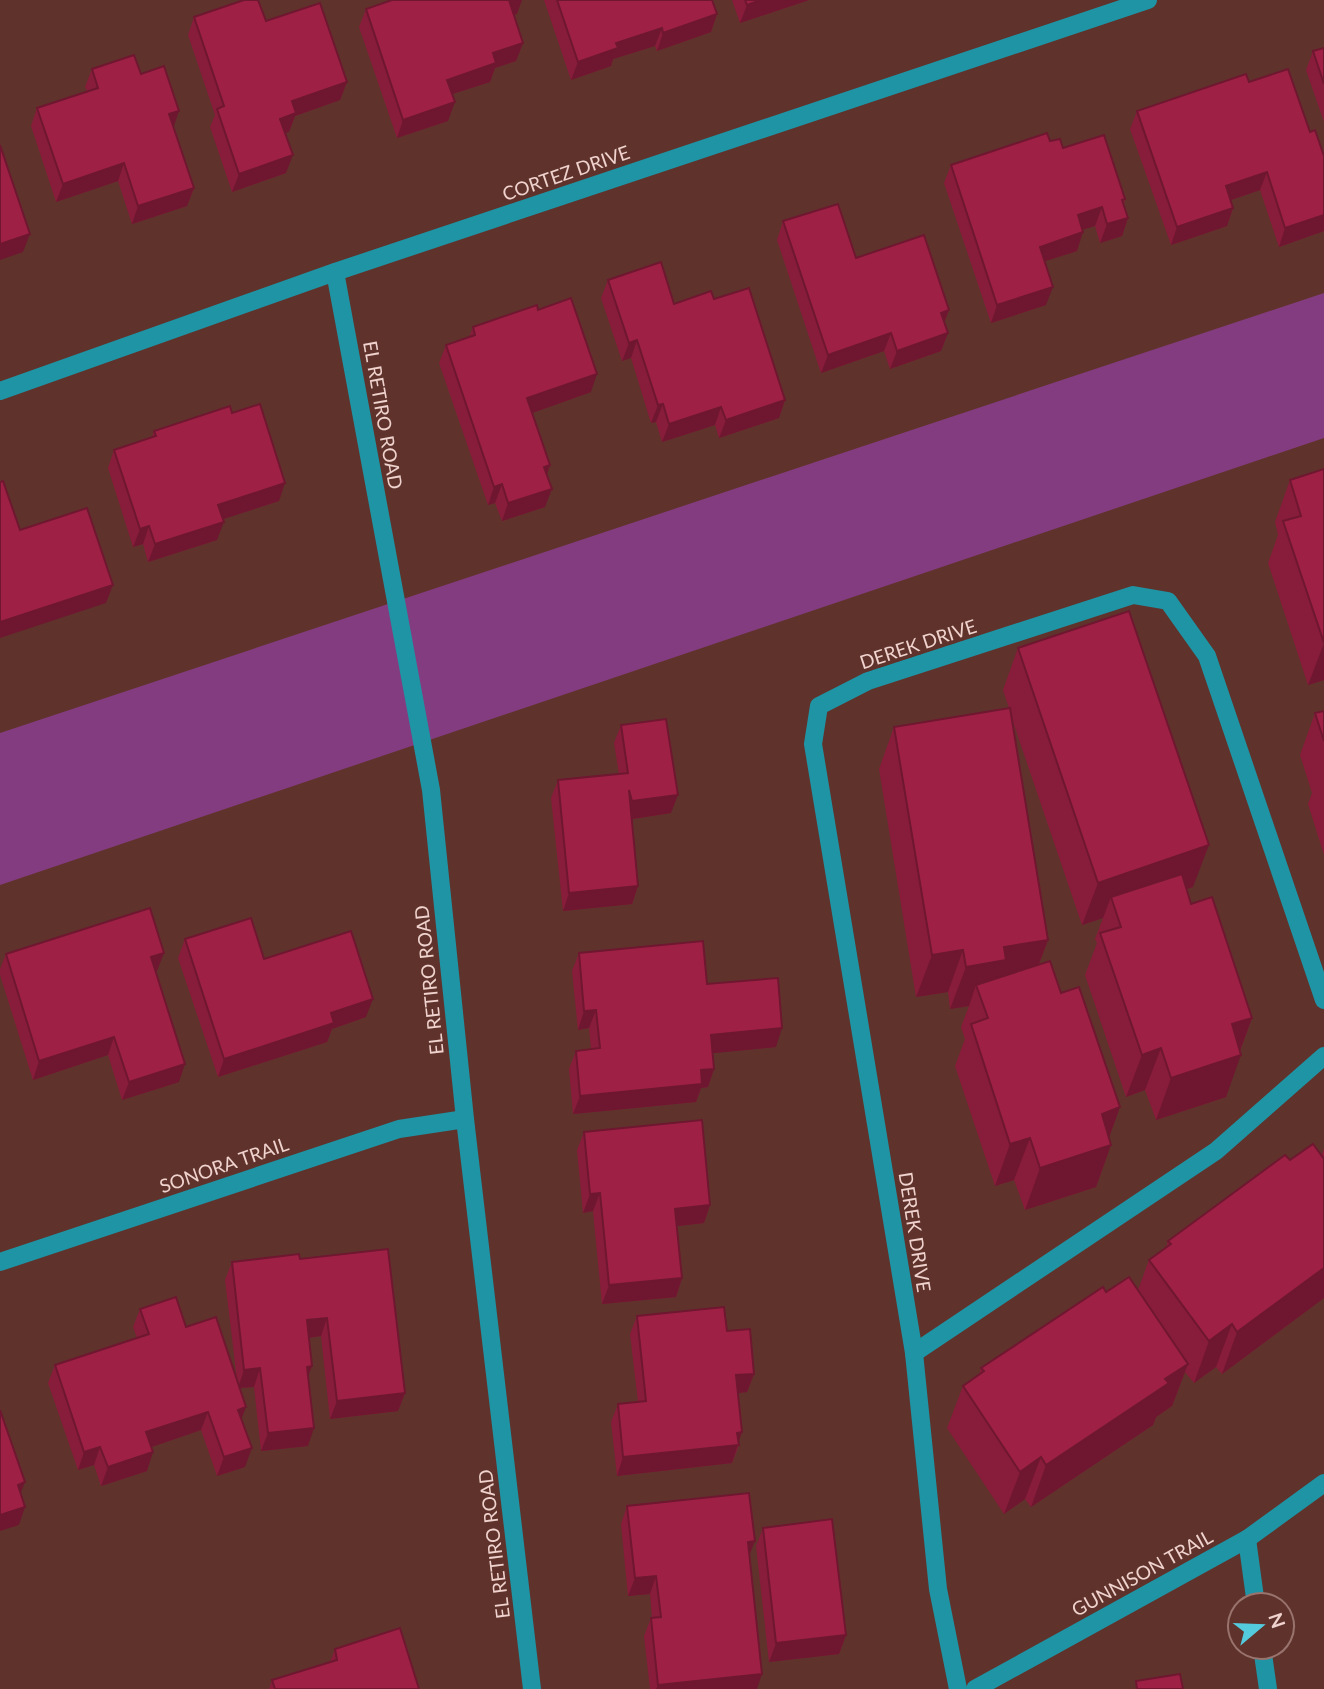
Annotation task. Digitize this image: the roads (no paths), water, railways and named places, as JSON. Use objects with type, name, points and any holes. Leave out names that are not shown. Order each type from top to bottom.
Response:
[{"type":"street","name":"CORTEZ DRIVE","points":[[0,391],[335,272],[1148,0]]},
{"type":"street","name":"EL RETIRO ROAD","points":[[335,272],[430,790],[465,1119],[533,1689]]},
{"type":"street","name":"DEREK DRIVE","points":[[958,1689],[938,1589],[914,1353],[813,744],[819,706],[868,681],[1133,595],[1168,601],[1207,656],[1324,1000]]},
{"type":"street","points":[[914,1353],[1216,1151],[1324,1056]]},
{"type":"street","name":"SONORA TRAIL","points":[[0,1262],[399,1129],[465,1119]]},
{"type":"street","name":"GUNNISON TRAIL","points":[[975,1689],[1247,1539],[1324,1483]]},
{"type":"street","points":[[1247,1539],[1254,1591]]},
{"type":"street","points":[[1264,1661],[1268,1689]]}]
